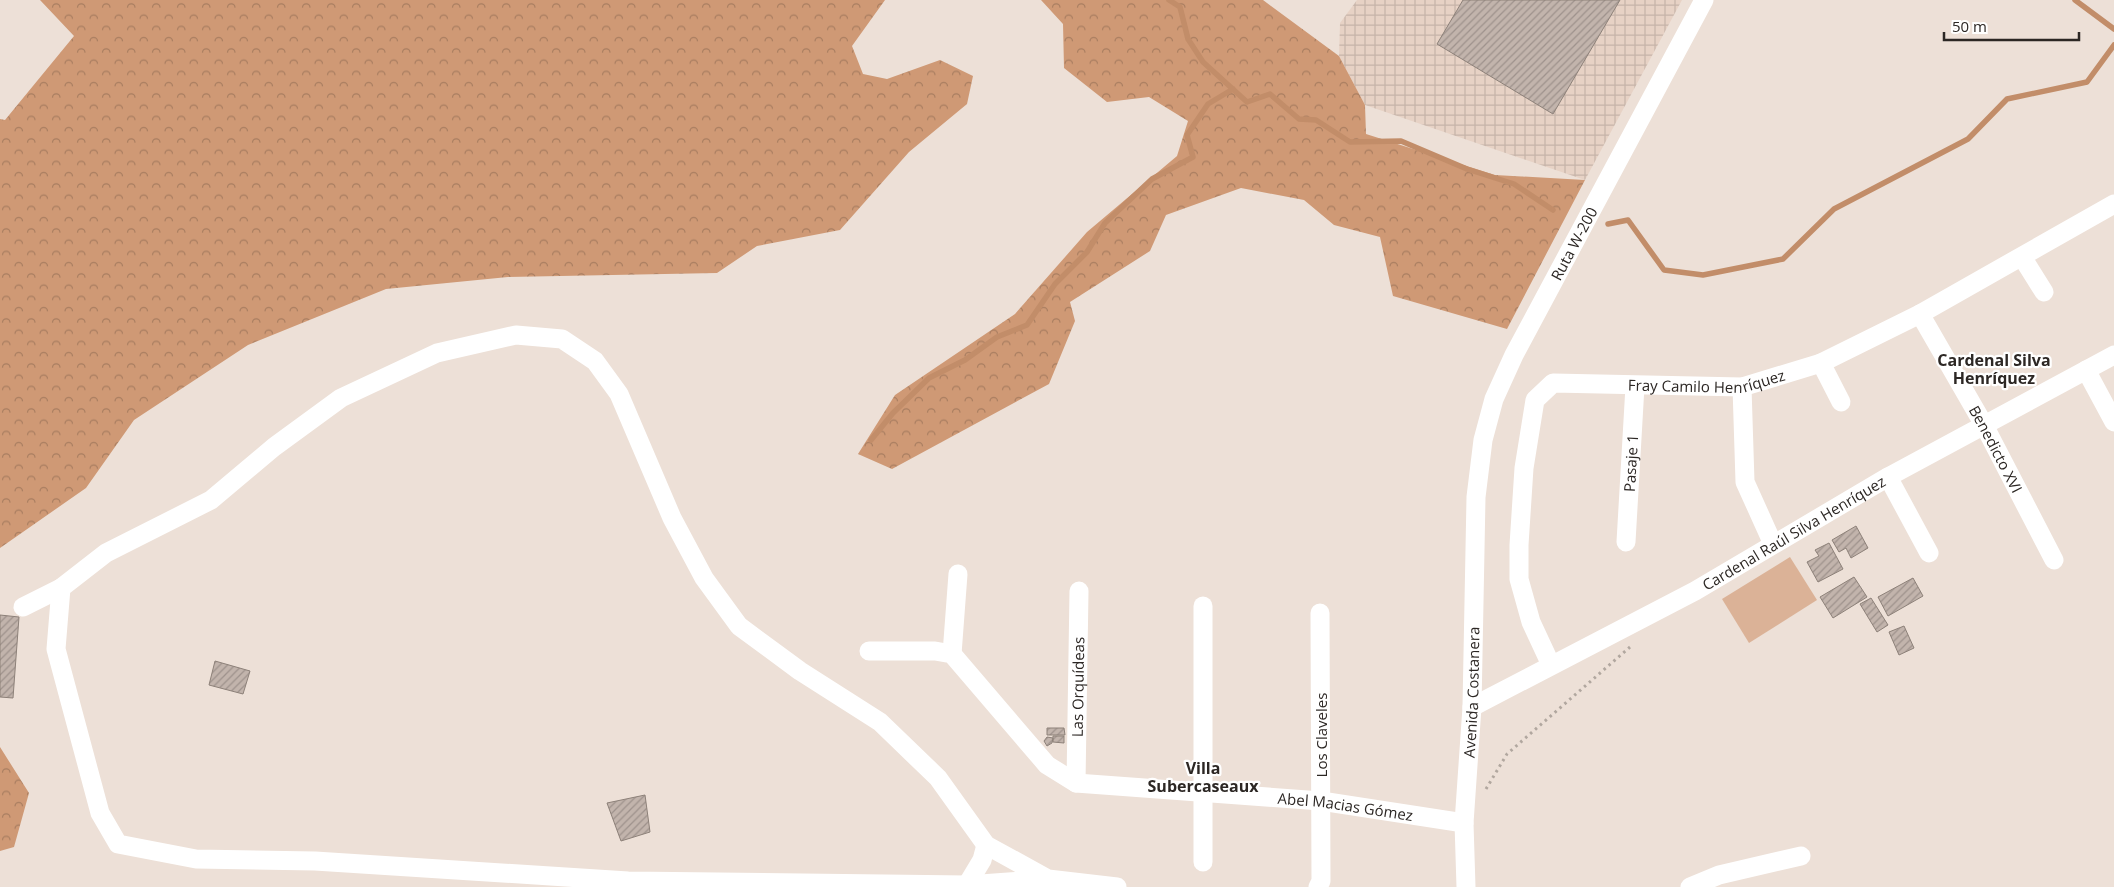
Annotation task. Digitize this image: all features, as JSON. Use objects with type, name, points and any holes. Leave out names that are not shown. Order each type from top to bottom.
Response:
[{"type":"street","name":"Ruta W-200","points":[[1476,497],[1483,440],[1494,399],[1514,356],[1704,0]]},
{"type":"street","name":"Fray Camilo Henríquez","points":[[1551,665],[1530,622],[1520,579],[1519,544],[1524,468],[1535,400],[1552,383],[1742,387],[1821,363],[1920,314],[2114,204]]},
{"type":"street","points":[[2022,257],[2044,292]]},
{"type":"street","name":"Benedicto XVI","points":[[1920,314],[1984,425],[2054,560]]},
{"type":"street","points":[[22,607],[61,588],[106,553],[211,500],[274,448],[340,398],[437,353],[516,335],[562,339],[595,362],[620,394],[672,518],[704,578],[739,626],[800,671],[880,722],[938,778],[986,845],[1048,879]]},
{"type":"street","name":"Cardenal Raúl Silva Henríquez","points":[[1472,707],[1695,591],[1888,477],[2114,355]]},
{"type":"street","points":[[1821,363],[1841,402]]},
{"type":"street","points":[[2086,370],[2114,422]]},
{"type":"street","name":"Pasaje 1","points":[[1626,542],[1635,386]]},
{"type":"street","points":[[1742,387],[1746,482],[1773,544]]},
{"type":"street","points":[[1888,477],[1930,553]]},
{"type":"street","name":"Avenida Costanera","points":[[1466,887],[1464,823],[1472,707],[1476,497]]},
{"type":"street","points":[[869,651],[935,651],[952,654],[958,574]]},
{"type":"street","points":[[61,588],[56,649],[100,813],[118,844],[196,859],[315,861],[628,881],[967,885],[1048,879],[1117,887]]},
{"type":"street","name":"Las Orquídeas","points":[[1076,783],[1079,591]]},
{"type":"street","points":[[1203,606],[1203,862]]},
{"type":"street","name":"Los Claveles","points":[[1318,887],[1321,881],[1320,613]]},
{"type":"street","name":"Abel Macias Gómez","points":[[952,654],[1047,765],[1076,783],[1321,801],[1464,823]]},
{"type":"street","points":[[967,885],[982,860],[986,845]]},
{"type":"street","points":[[1690,887],[1718,875],[1801,856]]},
{"type":"path","points":[[1483,792],[1507,754],[1635,643]]},
{"type":"shaded area","points":[[1357,0],[1682,0],[1585,180],[1365,105],[1339,56],[1340,23]]},
{"type":"shaded area","points":[[1790,557],[1817,600],[1749,643],[1722,599]]},
{"type":"green space","points":[[40,0],[885,0],[852,46],[863,74],[887,79],[940,60],[973,76],[967,104],[909,152],[840,230],[757,246],[717,273],[508,277],[386,289],[248,345],[134,420],[86,488],[0,548],[0,119],[5,120],[74,36]]},
{"type":"green space","points":[[1041,0],[1263,0],[1339,56],[1365,105],[1366,134],[1495,175],[1585,180],[1507,329],[1393,296],[1380,237],[1334,225],[1304,200],[1241,188],[1166,215],[1150,251],[1070,302],[1075,321],[1049,384],[892,469],[858,454],[895,395],[1015,314],[1087,232],[1177,156],[1188,121],[1149,97],[1107,102],[1064,68],[1063,24]]},
{"type":"green space","points":[[0,747],[29,793],[14,847],[0,851]]},
{"type":"building","points":[[1463,0],[1620,0],[1553,114],[1437,44]]},
{"type":"building","points":[[1856,526],[1868,548],[1851,558],[1846,548],[1839,552],[1832,540]]},
{"type":"building","points":[[1829,543],[1843,569],[1818,582],[1807,562],[1819,556],[1815,550]]},
{"type":"building","points":[[1854,577],[1867,597],[1833,618],[1820,597]]},
{"type":"building","points":[[1913,578],[1923,596],[1888,616],[1878,597]]},
{"type":"building","points":[[1871,598],[1888,625],[1877,632],[1860,604]]},
{"type":"building","points":[[0,615],[19,617],[13,698],[0,697]]},
{"type":"building","points":[[1904,626],[1914,648],[1899,655],[1889,632]]},
{"type":"building","points":[[215,661],[250,671],[243,694],[209,685]]},
{"type":"building","points":[[1047,728],[1064,728],[1065,735],[1047,735]]},
{"type":"building","points":[[1053,736],[1064,736],[1064,743],[1053,742]]},
{"type":"building","points":[[1047,737],[1053,738],[1052,743],[1047,746],[1044,741]]},
{"type":"building","points":[[645,795],[650,832],[621,841],[607,803]]},
{"type":"waterway","points":[[1169,0],[1180,7],[1188,39],[1203,62],[1247,102],[1270,94],[1299,119],[1316,120],[1350,142],[1401,141],[1467,169],[1514,184],[1553,210]]},
{"type":"waterway","points":[[2075,0],[2114,29]]},
{"type":"waterway","points":[[1608,224],[1628,220],[1664,270],[1703,275],[1783,259],[1834,209],[1968,139],[2007,99],[2087,82],[2114,45]]},
{"type":"waterway","points":[[871,440],[893,413],[929,378],[965,360],[997,337],[1027,325],[1055,284],[1087,252],[1105,223],[1152,179],[1193,157],[1187,135],[1208,104],[1233,89]]},
{"type":"district","name":"Cardenal Silva Henríquez","points":[[1994,369]]},
{"type":"district","name":"Villa Subercaseaux","points":[[1203,777]]}]
